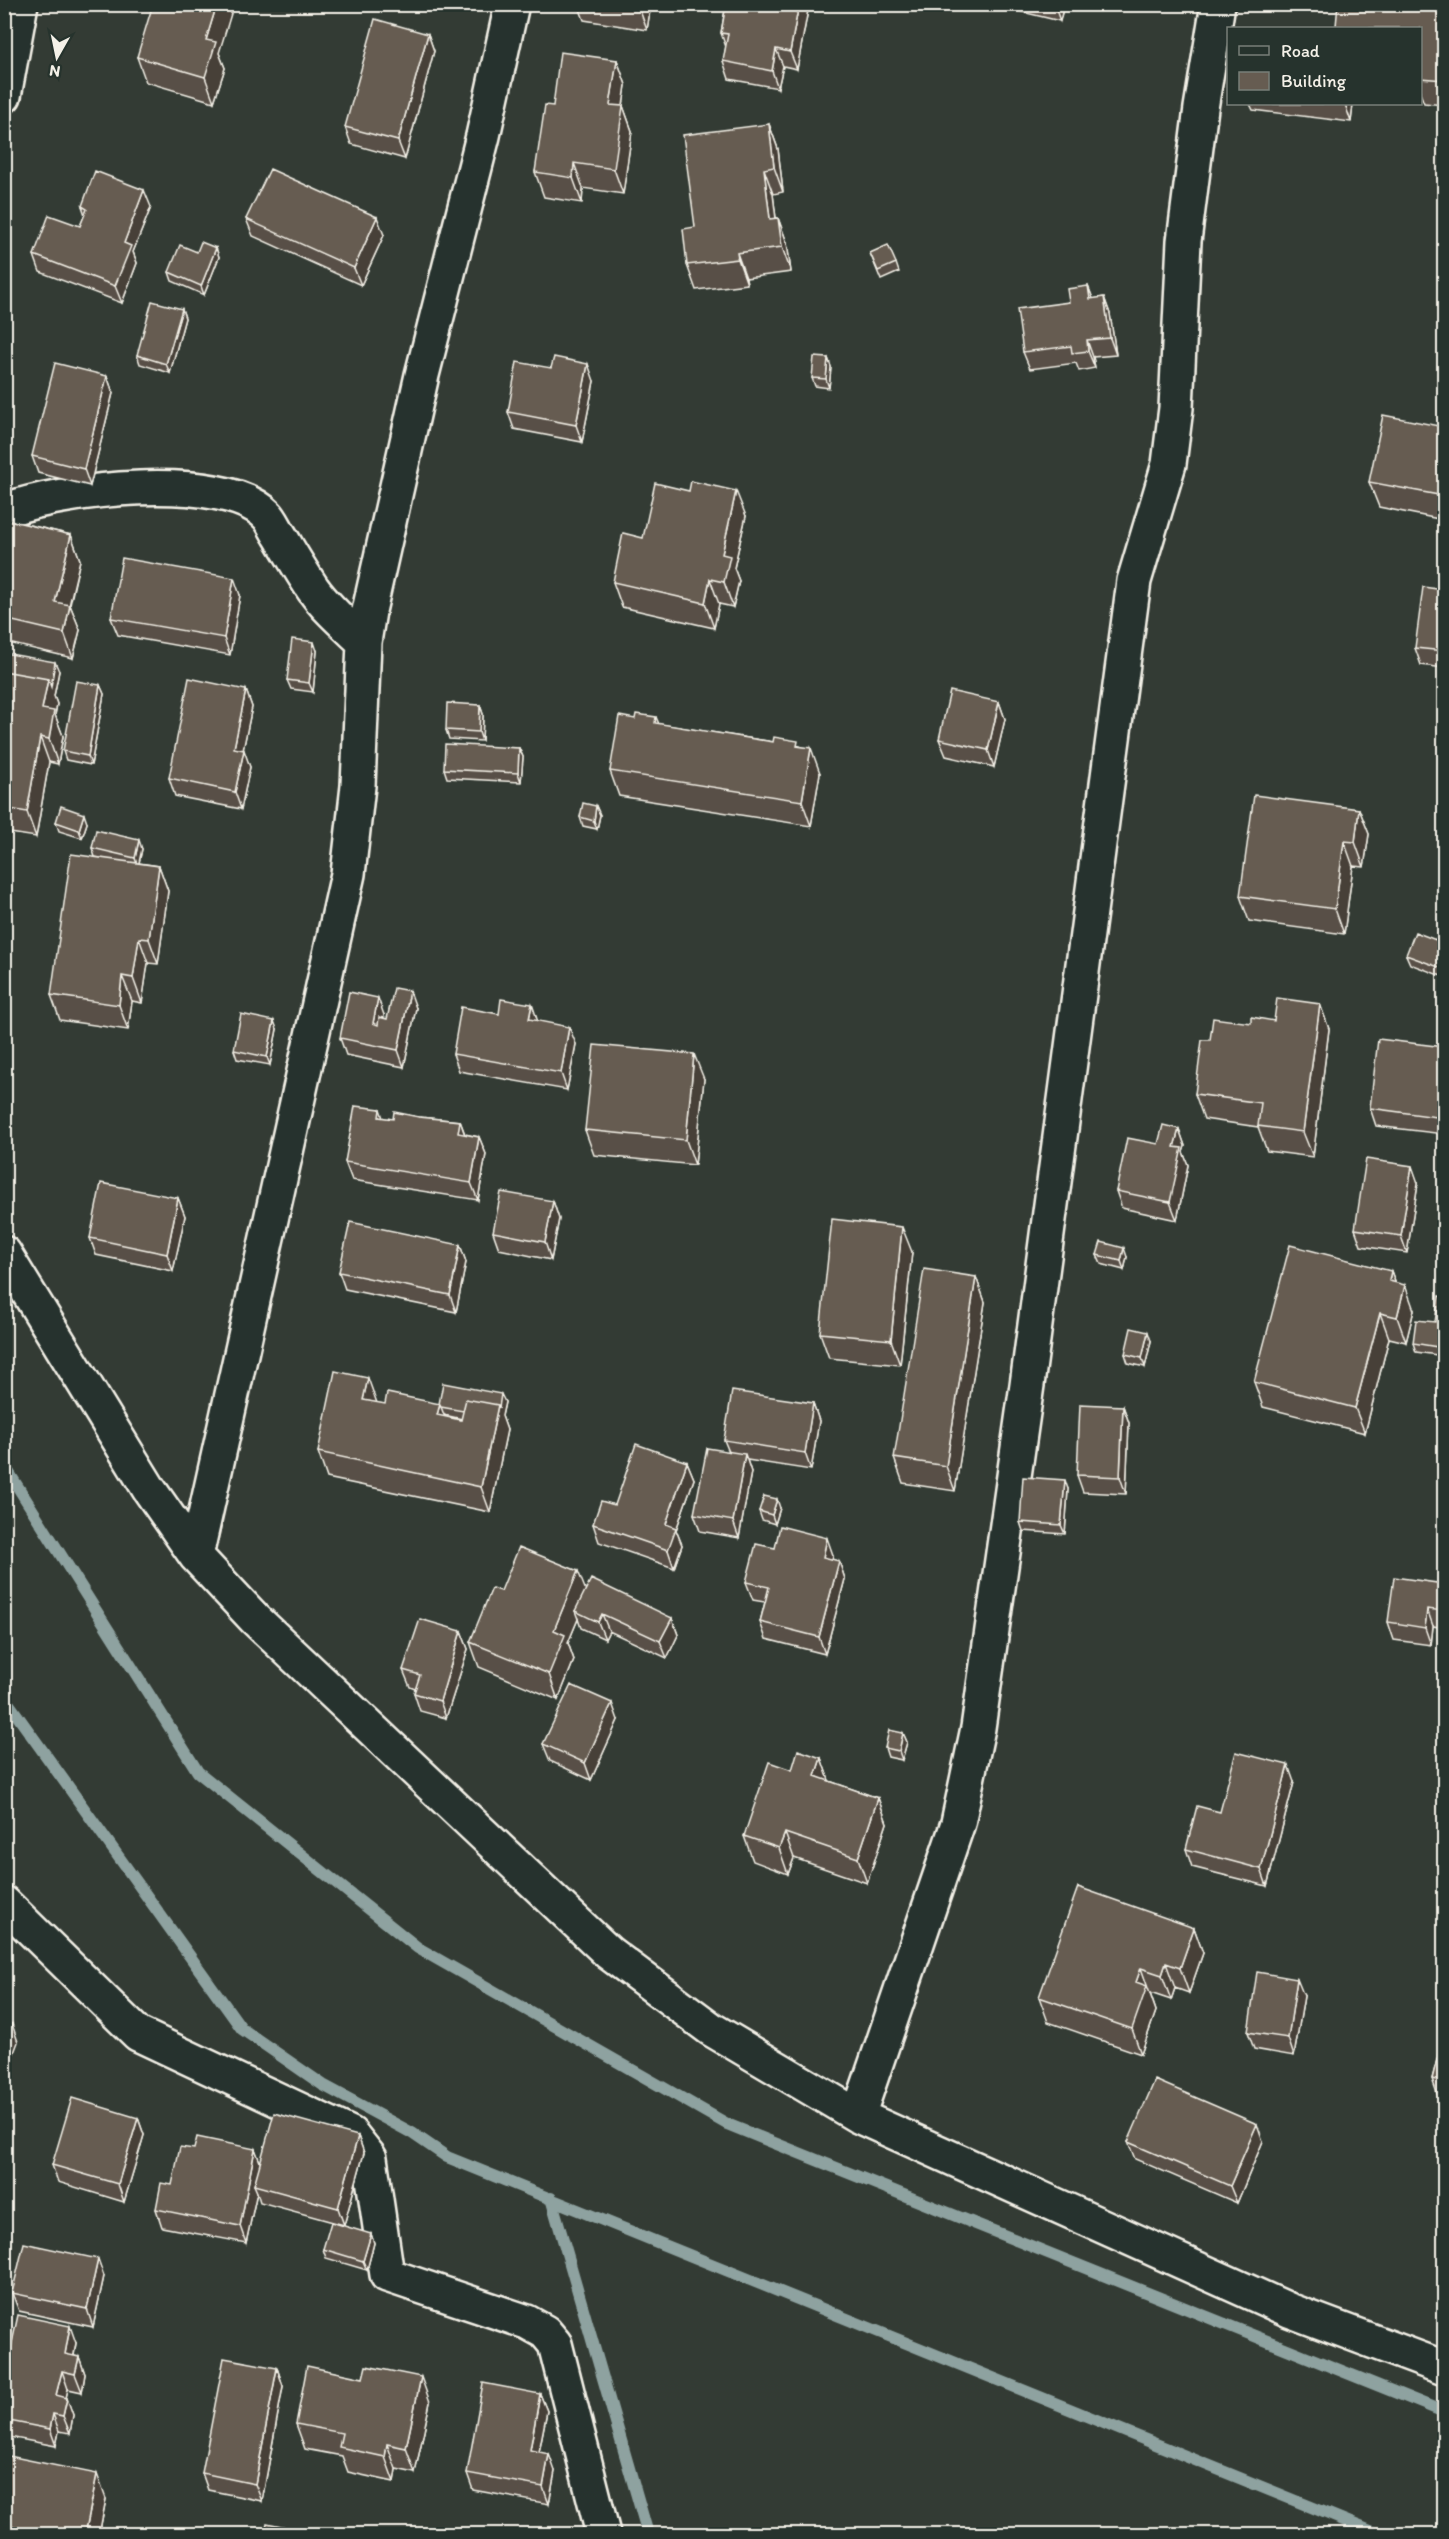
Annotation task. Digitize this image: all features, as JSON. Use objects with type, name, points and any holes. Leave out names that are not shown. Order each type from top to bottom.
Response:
[{"type":"street","points":[[4,96],[21,4]]},
{"type":"street","points":[[196,1556],[348,874],[362,725],[364,642],[369,611],[422,375],[483,136],[512,4]]},
{"type":"street","points":[[858,2116],[958,1822],[978,1728],[1027,1385],[1134,581],[1169,464],[1176,408],[1184,241],[1201,108],[1218,4]]},
{"type":"street","points":[[4,512],[27,502],[136,487],[182,488],[237,497],[267,515],[314,590],[364,642]]},
{"type":"street","points":[[4,1253],[149,1489],[196,1556],[255,1619],[609,1953],[711,2028],[858,2116],[1289,2310],[1444,2368]]},
{"type":"street","points":[[4,1903],[138,2034],[351,2134],[370,2158],[387,2275],[527,2322],[546,2332],[555,2344],[603,2535]]},
{"type":"building","points":[[153,4],[217,4],[206,40],[216,42],[205,77],[137,57]]},
{"type":"building","points":[[726,4],[799,4],[790,52],[776,49],[772,71],[723,61],[728,34],[721,33]]},
{"type":"building","points":[[1338,4],[1444,4],[1444,80],[1422,78],[1422,27],[1336,26]]},
{"type":"building","points":[[375,19],[428,34],[398,141],[345,127]]},
{"type":"building","points":[[560,52],[617,60],[610,105],[623,106],[614,169],[574,163],[573,178],[535,172],[545,105],[553,106]]},
{"type":"building","points":[[769,124],[774,167],[764,169],[770,219],[778,218],[782,247],[737,253],[738,259],[687,265],[683,229],[695,227],[683,135]]},
{"type":"building","points":[[270,169],[377,217],[354,268],[246,219]]},
{"type":"building","points":[[95,171],[144,190],[124,243],[131,246],[115,286],[34,255],[49,215],[80,226],[87,209],[82,206]]},
{"type":"building","points":[[201,242],[216,248],[201,286],[169,272],[180,245],[197,252]]},
{"type":"building","points":[[888,245],[896,263],[878,271],[870,253]]},
{"type":"building","points":[[1088,286],[1090,299],[1104,297],[1110,338],[1087,340],[1088,351],[1072,353],[1071,346],[1023,352],[1017,309],[1069,302],[1067,289]]},
{"type":"building","points":[[152,301],[182,309],[166,364],[137,355]]},
{"type":"building","points":[[554,357],[588,364],[576,425],[508,412],[517,362],[551,368]]},
{"type":"building","points":[[814,357],[828,358],[826,379],[812,378]]},
{"type":"building","points":[[55,363],[107,376],[84,469],[32,456]]},
{"type":"building","points":[[1383,415],[1444,427],[1444,496],[1369,482]]},
{"type":"building","points":[[691,481],[736,491],[722,554],[730,556],[724,582],[710,579],[705,603],[613,582],[623,533],[643,538],[655,483],[689,491]]},
{"type":"building","points":[[4,519],[71,535],[55,602],[70,605],[64,633],[4,619]]},
{"type":"building","points":[[122,558],[234,578],[224,638],[111,618]]},
{"type":"building","points":[[1423,587],[1444,590],[1444,651],[1415,648]]},
{"type":"building","points":[[292,639],[314,642],[309,683],[287,680]]},
{"type":"building","points":[[4,653],[55,662],[51,687],[48,679],[4,671]]},
{"type":"building","points":[[4,671],[48,679],[42,709],[54,711],[49,739],[40,737],[27,812],[4,808]]},
{"type":"building","points":[[189,678],[246,690],[234,748],[244,750],[235,792],[169,778]]},
{"type":"building","points":[[76,681],[100,685],[88,756],[63,751]]},
{"type":"building","points":[[950,691],[999,702],[988,750],[939,739]]},
{"type":"building","points":[[447,703],[480,705],[479,732],[446,730]]},
{"type":"building","points":[[636,714],[656,717],[655,723],[773,742],[774,737],[798,741],[797,746],[811,748],[802,801],[610,771],[619,716],[635,719]]},
{"type":"building","points":[[445,744],[519,748],[518,773],[444,769]]},
{"type":"building","points":[[1254,795],[1359,809],[1355,842],[1344,841],[1335,909],[1240,896]]},
{"type":"building","points":[[583,803],[596,806],[594,821],[580,817]]},
{"type":"building","points":[[61,806],[84,814],[79,830],[56,822]]},
{"type":"building","points":[[96,830],[139,840],[135,858],[92,848]]},
{"type":"building","points":[[71,854],[159,866],[149,939],[139,938],[133,978],[122,976],[119,1005],[51,995]]},
{"type":"building","points":[[1415,932],[1444,943],[1444,969],[1406,955]]},
{"type":"building","points":[[394,988],[410,991],[398,1050],[340,1038],[349,992],[378,998],[373,1023],[378,1025],[379,1017],[387,1019]]},
{"type":"building","points":[[1277,998],[1320,1004],[1303,1132],[1258,1126],[1261,1103],[1195,1094],[1202,1040],[1210,1040],[1213,1018],[1251,1023],[1251,1017],[1274,1021]]},
{"type":"building","points":[[501,999],[532,1004],[529,1019],[569,1027],[561,1073],[453,1054],[461,1007],[499,1014]]},
{"type":"building","points":[[241,1014],[274,1021],[267,1057],[234,1050]]},
{"type":"building","points":[[1378,1039],[1444,1047],[1444,1118],[1370,1108]]},
{"type":"building","points":[[594,1045],[694,1054],[686,1140],[585,1130]]},
{"type":"building","points":[[355,1106],[380,1109],[379,1117],[393,1119],[394,1112],[460,1121],[458,1133],[479,1137],[471,1183],[345,1162]]},
{"type":"building","points":[[1163,1125],[1179,1129],[1174,1147],[1182,1148],[1170,1202],[1116,1191],[1127,1138],[1158,1144]]},
{"type":"building","points":[[1366,1159],[1412,1166],[1401,1236],[1355,1229]]},
{"type":"building","points":[[101,1183],[178,1198],[167,1254],[90,1238]]},
{"type":"building","points":[[501,1192],[553,1201],[545,1242],[493,1232]]},
{"type":"building","points":[[832,1219],[902,1227],[891,1340],[820,1333]]},
{"type":"building","points":[[350,1222],[460,1245],[450,1295],[339,1272]]},
{"type":"building","points":[[1101,1242],[1124,1248],[1121,1261],[1097,1255]]},
{"type":"building","points":[[1290,1245],[1391,1271],[1389,1281],[1405,1285],[1397,1317],[1380,1313],[1355,1408],[1254,1382]]},
{"type":"building","points":[[924,1269],[976,1277],[946,1466],[894,1458]]},
{"type":"building","points":[[1439,1296],[1444,1297],[1444,1348],[1413,1343],[1416,1320],[1435,1322]]},
{"type":"building","points":[[1131,1328],[1148,1332],[1142,1358],[1125,1354]]},
{"type":"building","points":[[335,1371],[368,1378],[363,1400],[385,1404],[387,1393],[440,1404],[437,1415],[461,1420],[466,1399],[498,1405],[481,1487],[318,1452]]},
{"type":"building","points":[[443,1383],[501,1394],[499,1408],[498,1405],[466,1399],[463,1411],[441,1407],[439,1404]]},
{"type":"building","points":[[732,1391],[813,1403],[805,1453],[724,1440]]},
{"type":"building","points":[[1080,1404],[1123,1406],[1120,1477],[1077,1475]]},
{"type":"building","points":[[636,1444],[687,1462],[666,1524],[676,1528],[668,1550],[593,1524],[601,1501],[615,1505]]},
{"type":"building","points":[[707,1448],[745,1454],[733,1521],[694,1514]]},
{"type":"building","points":[[1023,1477],[1065,1480],[1061,1525],[1020,1522]]},
{"type":"building","points":[[764,1496],[777,1499],[772,1515],[759,1511]]},
{"type":"building","points":[[780,1526],[827,1538],[823,1557],[839,1561],[819,1637],[760,1622],[769,1587],[746,1582],[756,1544],[775,1548]]},
{"type":"building","points":[[519,1547],[578,1571],[554,1630],[565,1635],[549,1674],[470,1642],[492,1588],[501,1591]]},
{"type":"building","points":[[1394,1577],[1444,1584],[1444,1611],[1427,1609],[1425,1628],[1388,1622]]},
{"type":"building","points":[[591,1579],[672,1618],[660,1641],[602,1614],[598,1622],[575,1611]]},
{"type":"building","points":[[420,1619],[461,1631],[440,1701],[414,1693],[420,1675],[403,1670]]},
{"type":"building","points":[[571,1685],[612,1703],[585,1763],[543,1744]]},
{"type":"building","points":[[889,1730],[903,1733],[899,1751],[885,1748]]},
{"type":"building","points":[[798,1750],[821,1758],[815,1776],[878,1798],[858,1858],[785,1833],[779,1848],[744,1836],[769,1762],[792,1770]]},
{"type":"building","points":[[1236,1752],[1288,1765],[1261,1869],[1186,1849],[1197,1806],[1220,1812]]},
{"type":"building","points":[[1078,1887],[1194,1928],[1180,1968],[1166,1963],[1162,1975],[1141,1968],[1136,1982],[1147,1986],[1132,2029],[1039,1997]]},
{"type":"building","points":[[1257,1972],[1297,1979],[1288,2038],[1248,2032]]},
{"type":"building","points":[[4,2022],[12,2024],[4,2045]]},
{"type":"building","points":[[1444,2033],[1444,2082],[1432,2079]]},
{"type":"building","points":[[1155,2080],[1257,2124],[1230,2186],[1128,2142]]},
{"type":"building","points":[[72,2098],[138,2118],[118,2184],[52,2165]]},
{"type":"building","points":[[274,2113],[358,2136],[338,2208],[254,2185]]},
{"type":"building","points":[[197,2137],[255,2149],[240,2226],[156,2209],[161,2183],[172,2185],[180,2147],[194,2149]]},
{"type":"building","points":[[331,2222],[371,2234],[363,2261],[323,2249]]},
{"type":"building","points":[[24,2243],[98,2259],[87,2309],[12,2293]]},
{"type":"building","points":[[18,2315],[70,2326],[65,2354],[79,2357],[75,2374],[62,2371],[56,2395],[67,2398],[63,2416],[53,2414],[50,2429],[4,2420],[4,2380]]},
{"type":"building","points":[[224,2358],[277,2368],[255,2484],[202,2473]]},
{"type":"building","points":[[307,2366],[363,2378],[366,2366],[421,2377],[406,2448],[387,2444],[385,2457],[339,2447],[342,2433],[296,2424]]},
{"type":"building","points":[[483,2383],[540,2394],[530,2450],[549,2454],[543,2487],[467,2473]]},
{"type":"building","points":[[4,2455],[97,2474],[85,2535],[16,2535],[18,2527],[4,2524]]},
{"type":"building","points":[[267,2523],[325,2535],[264,2535]]},
{"type":"waterway","points":[[4,1465],[198,1772],[418,1948],[727,2124],[1444,2412]]},
{"type":"waterway","points":[[4,1697],[242,2029],[323,2085],[412,2133],[447,2157],[1378,2534]]},
{"type":"waterway","points":[[551,2198],[648,2534]]}]
